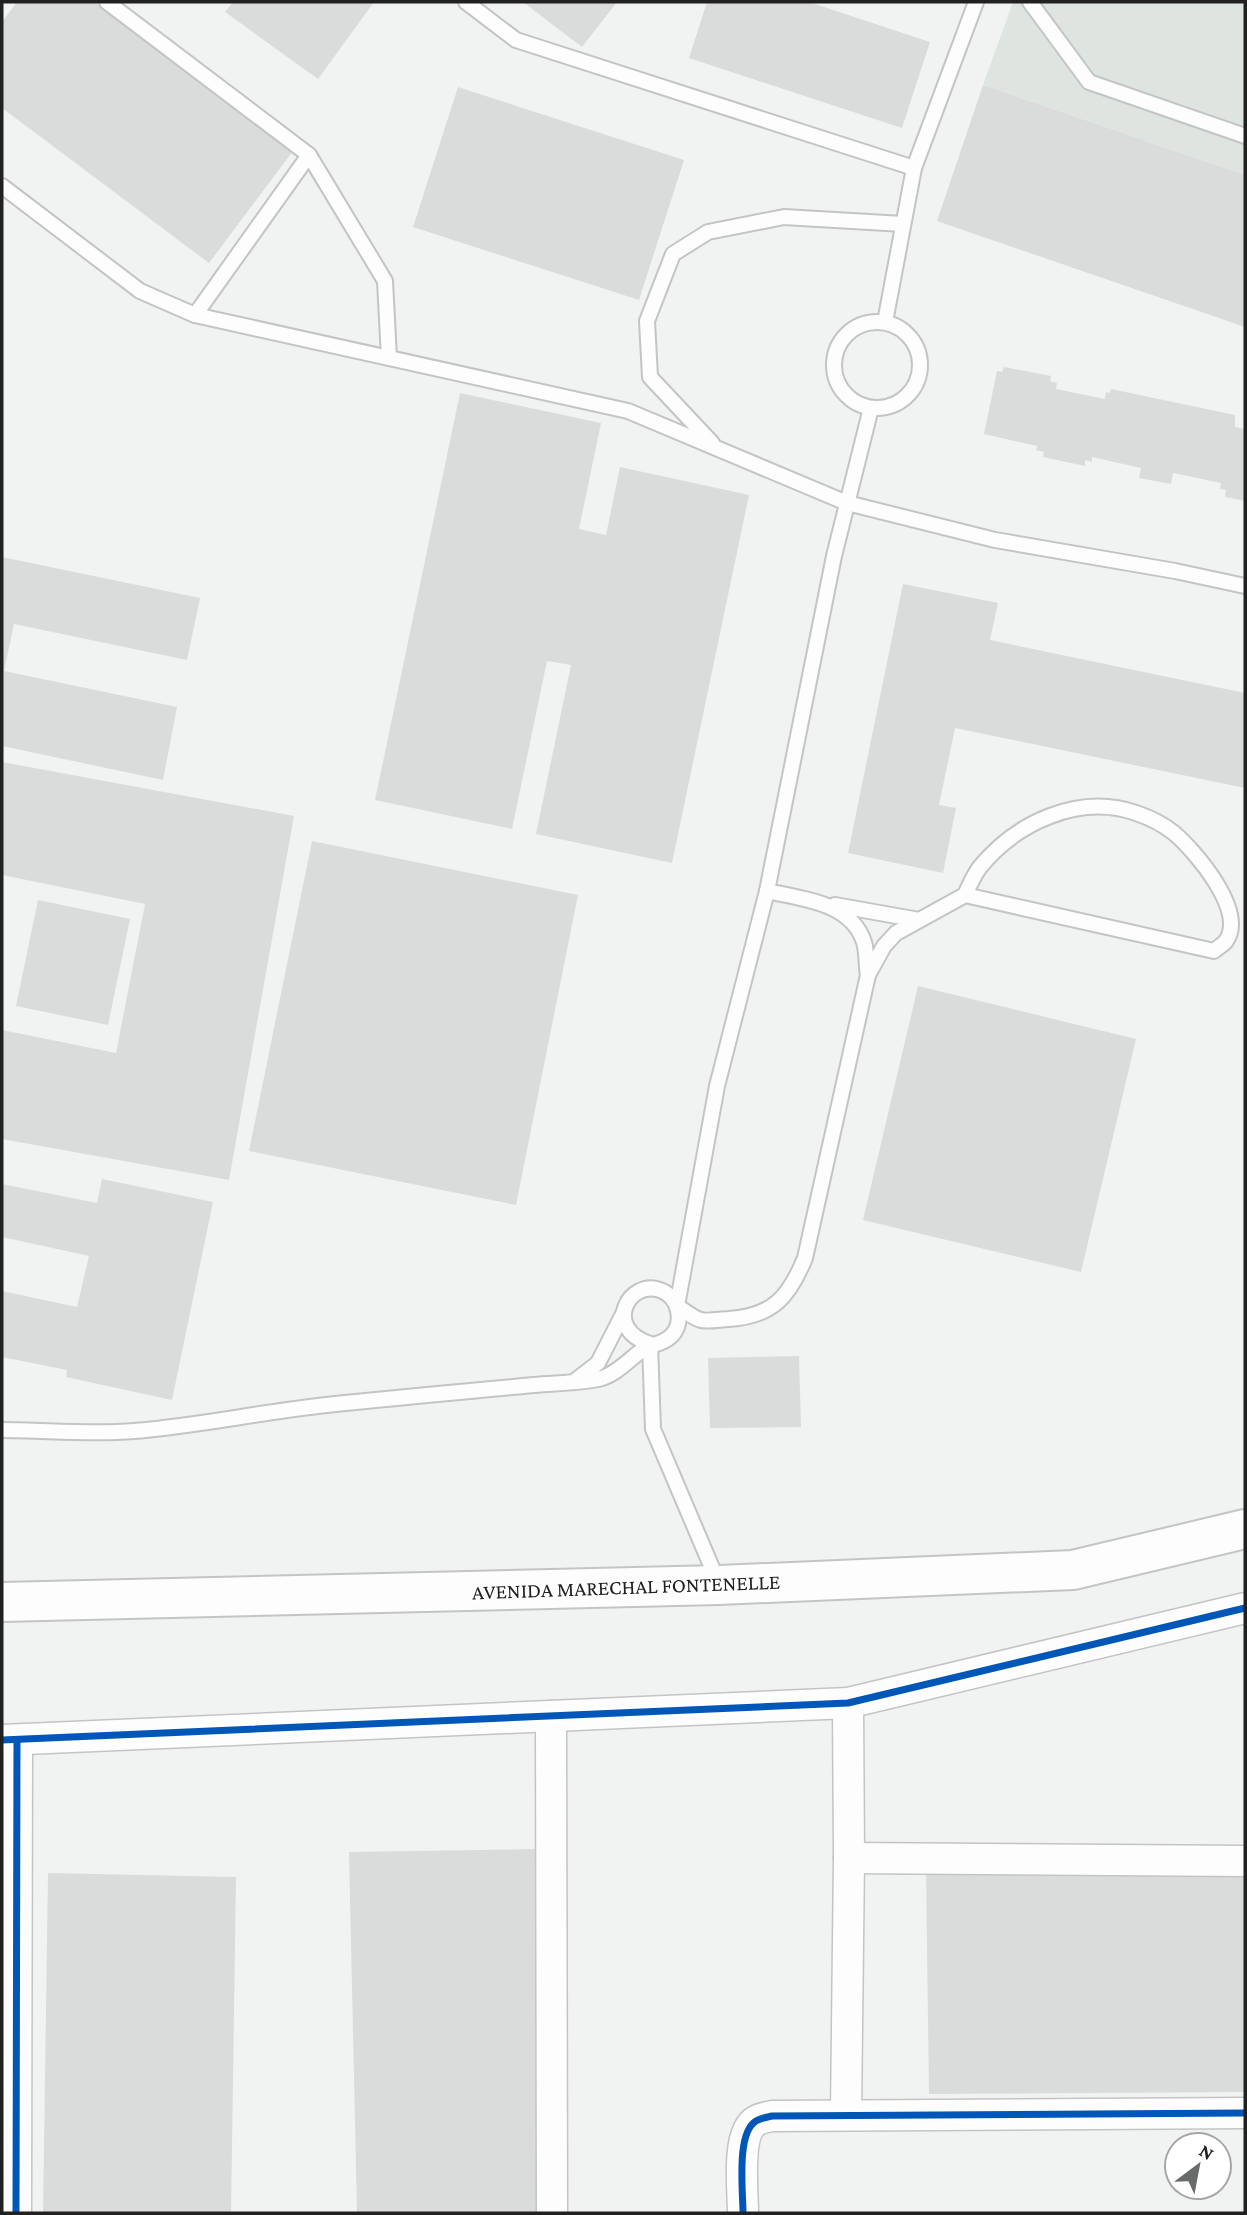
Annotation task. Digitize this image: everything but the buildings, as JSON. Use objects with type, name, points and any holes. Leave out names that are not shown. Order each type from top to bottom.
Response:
[{"type":"main road","name":"AVENIDA MARECHAL FONTENELLE","points":[[2,1602],[719,1585],[1073,1570],[1245,1529]]},
{"type":"street","points":[[16,2213],[9,1740],[848,1703],[1245,1608]]},
{"type":"street","points":[[846,2114],[848,1703]]},
{"type":"street","points":[[551,1716],[552,2213]]},
{"type":"street","points":[[849,1858],[1245,1861]]},
{"type":"street","points":[[743,2213],[743,2146],[748,2129],[756,2121],[772,2116],[1245,2113]]},
{"type":"lane","points":[[107,2],[309,155],[385,281],[389,358]]},
{"type":"lane","points":[[466,2],[516,40],[914,168]]},
{"type":"lane","points":[[885,322],[914,168],[976,2]]},
{"type":"lane","points":[[1030,2],[1089,82],[1245,136]]},
{"type":"lane","points":[[195,315],[309,155]]},
{"type":"lane","points":[[2,186],[140,291],[195,315],[628,411],[847,503],[995,540],[1245,586]]},
{"type":"lane","points":[[718,449],[650,377],[647,321],[673,254],[708,232],[784,216],[903,224]]},
{"type":"lane","points":[[866,322],[885,322],[901,328],[913,340],[919,355],[920,372],[914,388],[902,400],[887,407],[871,408],[852,401],[839,386],[833,367],[836,348],[848,331],[866,322]]},
{"type":"lane","points":[[677,1306],[717,1086],[768,891],[834,556],[871,408]]},
{"type":"lane","points":[[677,1306],[701,1320],[741,1318],[767,1311],[783,1298],[797,1279],[805,1258],[868,975],[884,946],[896,933],[965,895],[978,869],[1003,842],[1031,824],[1069,809],[1104,807],[1136,813],[1172,832],[1203,862],[1224,897],[1231,923],[1227,940],[1214,951],[965,895]]},
{"type":"lane","points":[[768,891],[829,905],[919,920]]},
{"type":"lane","points":[[829,905],[851,921],[864,941],[868,975]]},
{"type":"lane","points":[[2,1430],[132,1431],[318,1406],[575,1381],[603,1378],[650,1345],[661,1343],[670,1337],[680,1317],[670,1296],[659,1289],[646,1289],[635,1293],[627,1302],[598,1363],[575,1381]]},
{"type":"lane","points":[[623,1314],[626,1329],[636,1340],[650,1345]]},
{"type":"lane","points":[[650,1345],[653,1429],[719,1585]]},
{"type":"shaded area","points":[[1013,2],[1245,2],[1245,175],[983,85]]},
{"type":"cycle path","points":[[2,1740],[848,1703],[1245,1608]]},
{"type":"cycle path","points":[[16,2213],[17,1740]]},
{"type":"cycle path","points":[[743,2213],[742,2163],[746,2137],[756,2121],[772,2116],[1245,2113]]}]
